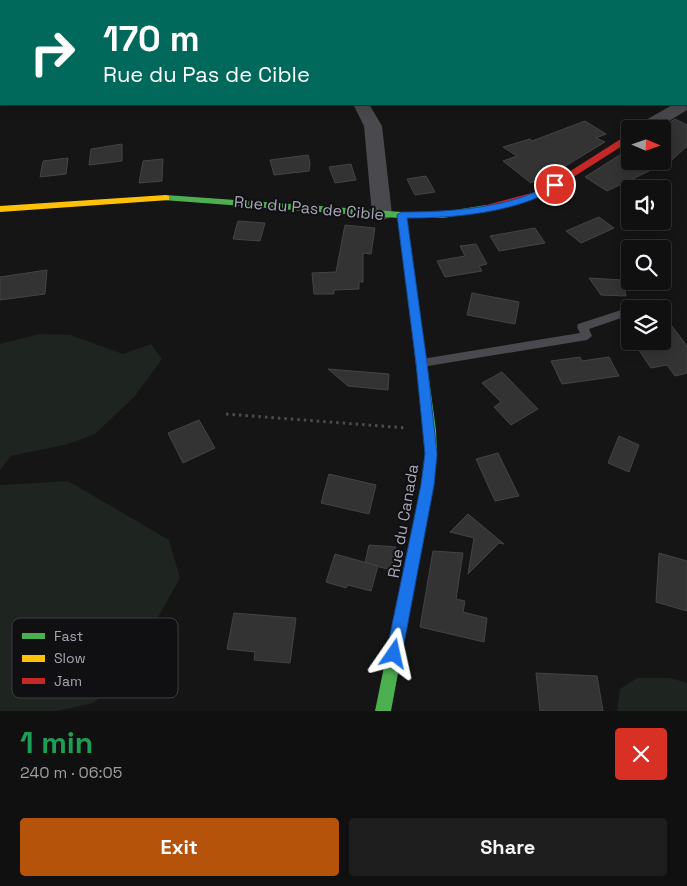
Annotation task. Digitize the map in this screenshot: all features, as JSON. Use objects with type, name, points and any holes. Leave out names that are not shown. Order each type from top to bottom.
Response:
[{"type":"street","points":[[362,105],[373,126],[382,214]]},
{"type":"street","points":[[658,120],[683,105]]},
{"type":"street","name":"Rue du Pas de Cible","points":[[0,210],[156,198],[382,214],[443,215],[486,208],[542,193],[621,144]]},
{"type":"street","name":"Rue du Canada","points":[[383,711],[427,485],[431,454],[422,363],[402,215]]},
{"type":"lane","points":[[422,363],[587,336],[582,327],[621,314]]},
{"type":"path","points":[[226,414],[430,430]]},
{"type":"shaded area","points":[[39,334],[71,335],[123,354],[151,344],[162,359],[134,397],[95,434],[68,444],[11,456],[0,470],[0,344]]},
{"type":"shaded area","points":[[68,481],[169,540],[180,578],[158,618],[12,618],[12,698],[99,698],[93,703],[57,711],[0,711],[0,485]]},
{"type":"shaded area","points":[[637,678],[671,678],[687,683],[687,711],[617,711],[620,689]]},
{"type":"building","points":[[675,119],[687,125],[687,146],[671,161],[671,121]]},
{"type":"building","points":[[585,121],[606,134],[596,138],[605,142],[567,165],[531,183],[503,161],[517,156],[503,147],[530,139],[532,141]]},
{"type":"building","points":[[122,144],[122,161],[89,165],[91,149]]},
{"type":"building","points":[[621,154],[621,170],[651,170],[630,180],[621,180],[621,184],[607,191],[585,177]]},
{"type":"building","points":[[308,155],[309,171],[274,175],[270,160]]},
{"type":"building","points":[[68,158],[66,174],[40,177],[43,161]]},
{"type":"building","points":[[163,159],[162,181],[139,183],[143,161]]},
{"type":"building","points":[[351,164],[356,180],[335,183],[329,167]]},
{"type":"building","points":[[426,176],[435,192],[415,195],[407,179]]},
{"type":"building","points":[[599,217],[614,228],[581,243],[566,231]]},
{"type":"building","points":[[238,221],[265,223],[260,241],[233,239]]},
{"type":"building","points":[[345,225],[375,228],[371,254],[363,253],[363,282],[359,282],[359,289],[334,290],[334,294],[314,294],[312,273],[336,272]]},
{"type":"building","points":[[535,228],[545,243],[499,251],[490,236]]},
{"type":"building","points":[[476,244],[487,264],[479,266],[482,271],[445,277],[437,261],[465,256],[460,246]]},
{"type":"building","points":[[47,270],[45,294],[0,300],[0,277]]},
{"type":"building","points":[[589,278],[621,280],[621,290],[625,290],[626,296],[601,295]]},
{"type":"building","points":[[472,293],[519,302],[515,324],[467,315]]},
{"type":"building","points":[[671,325],[687,346],[687,373],[675,376],[667,365],[651,368],[639,350],[671,350]]},
{"type":"building","points":[[580,357],[582,361],[609,357],[619,376],[562,384],[551,361]]},
{"type":"building","points":[[328,369],[389,374],[388,390],[348,386]]},
{"type":"building","points":[[502,372],[538,409],[511,425],[494,407],[501,402],[482,383]]},
{"type":"building","points":[[199,420],[215,448],[183,463],[168,433]]},
{"type":"building","points":[[619,436],[639,445],[629,472],[608,463]]},
{"type":"building","points":[[498,453],[519,496],[495,501],[476,459]]},
{"type":"building","points":[[329,474],[376,485],[369,514],[321,503]]},
{"type":"building","points":[[468,514],[504,544],[499,543],[468,574],[474,538],[450,532]]},
{"type":"building","points":[[369,545],[396,547],[391,570],[365,563]]},
{"type":"building","points":[[433,551],[463,553],[456,599],[465,601],[463,612],[487,618],[484,642],[420,627]]},
{"type":"building","points":[[659,553],[687,561],[687,611],[656,602]]},
{"type":"building","points":[[335,554],[378,566],[371,591],[348,585],[346,588],[326,582]]},
{"type":"building","points":[[234,613],[296,618],[290,663],[254,660],[255,652],[227,649]]},
{"type":"building","points":[[536,673],[597,676],[603,711],[540,711]]},
{"type":"traffic: fast","points":[[166,198],[402,215],[443,215],[486,208]]},
{"type":"traffic: fast","points":[[383,711],[427,485],[431,454],[430,430],[402,215]]},
{"type":"traffic: slow","points":[[0,209],[166,198]]},
{"type":"traffic: jam","points":[[486,208],[542,193],[621,143]]},
{"type":"route","points":[[394,654],[427,485],[431,454],[422,363],[402,215],[443,215],[494,207],[542,193],[555,185]]}]
